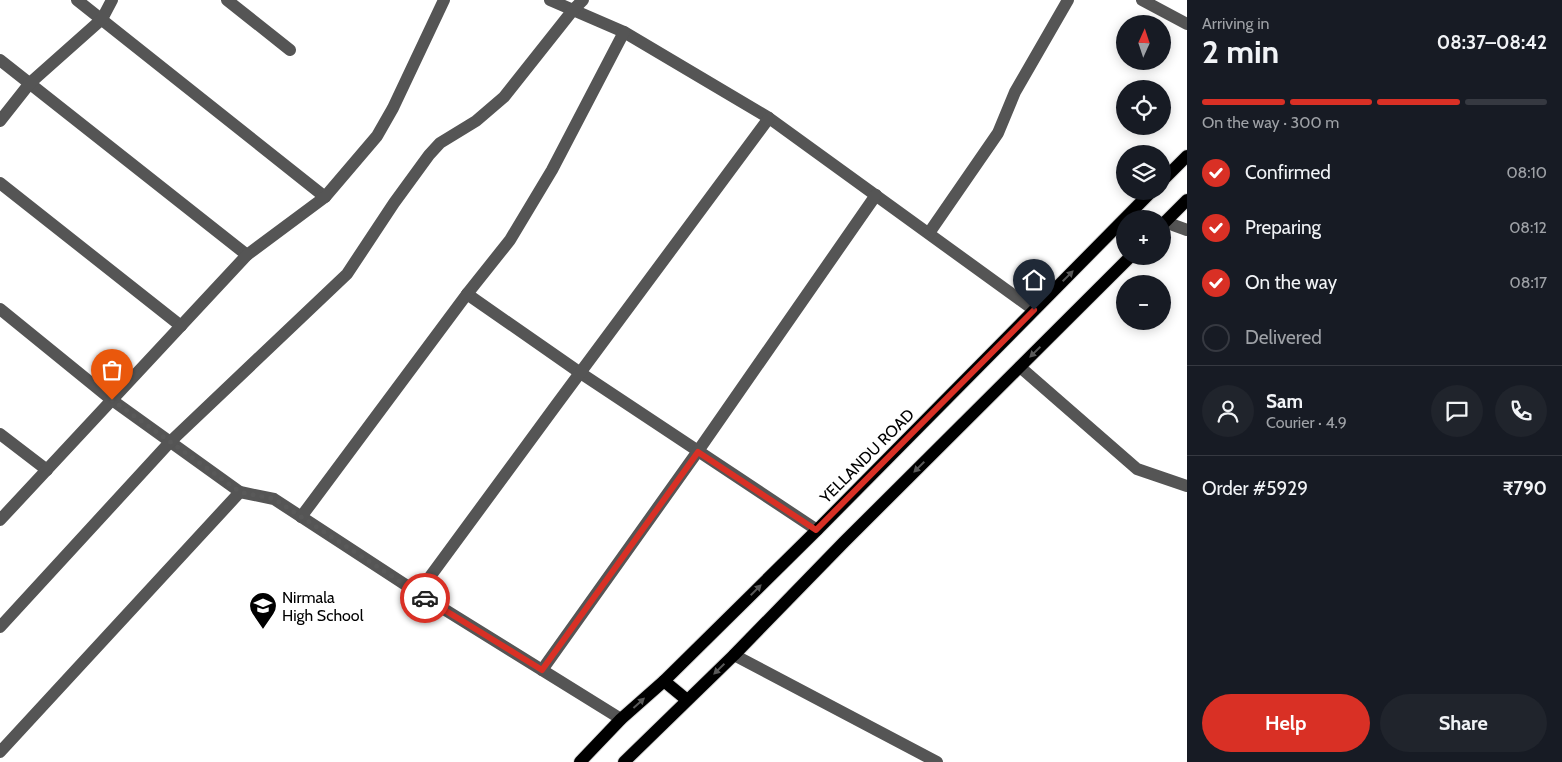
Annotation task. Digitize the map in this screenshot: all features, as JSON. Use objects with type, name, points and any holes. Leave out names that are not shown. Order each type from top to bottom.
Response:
[{"type":"main road","points":[[1171,172],[1187,156]]},
{"type":"main road","name":"YELLANDU ROAD","points":[[580,762],[621,719],[664,681],[816,530],[1143,200]]},
{"type":"main road","points":[[1171,216],[1187,200]]},
{"type":"main road","points":[[624,762],[734,655],[844,542],[1122,265]]},
{"type":"main road","points":[[664,681],[687,700]]},
{"type":"street","points":[[77,0],[325,197]]},
{"type":"street","points":[[0,121],[30,83],[102,19],[112,0]]},
{"type":"street","points":[[227,0],[290,50]]},
{"type":"street","points":[[0,520],[247,255],[325,197],[377,136],[393,108],[444,0]]},
{"type":"street","points":[[550,0],[624,32],[770,118],[1034,310]]},
{"type":"street","points":[[0,627],[170,442],[347,274],[428,155],[440,143],[476,122],[504,97],[583,0]]},
{"type":"street","points":[[929,233],[998,134],[1015,92],[1068,0]]},
{"type":"street","points":[[1149,2],[1187,24]]},
{"type":"street","points":[[301,517],[467,294],[510,240],[552,170],[624,32]]},
{"type":"street","points":[[0,60],[247,255]]},
{"type":"street","points":[[418,593],[579,372],[770,118]]},
{"type":"street","points":[[0,183],[181,326]]},
{"type":"street","points":[[542,670],[698,452],[876,195]]},
{"type":"street","points":[[1171,225],[1187,230]]},
{"type":"street","points":[[467,294],[579,372],[816,530]]},
{"type":"street","points":[[0,310],[112,400],[240,492],[274,499],[418,593],[621,719]]},
{"type":"street","points":[[1020,367],[1137,469],[1187,486]]},
{"type":"street","points":[[0,434],[47,470]]},
{"type":"street","points":[[0,752],[240,492]]},
{"type":"street","points":[[734,655],[937,762]]},
{"type":"way so far","points":[[112,400],[240,492],[274,499],[425,598]]},
{"type":"place","name":"Nirmala High School","points":[[263,630]]},
{"type":"route","points":[[425,598],[542,670],[698,452],[816,530],[1034,310]]}]
